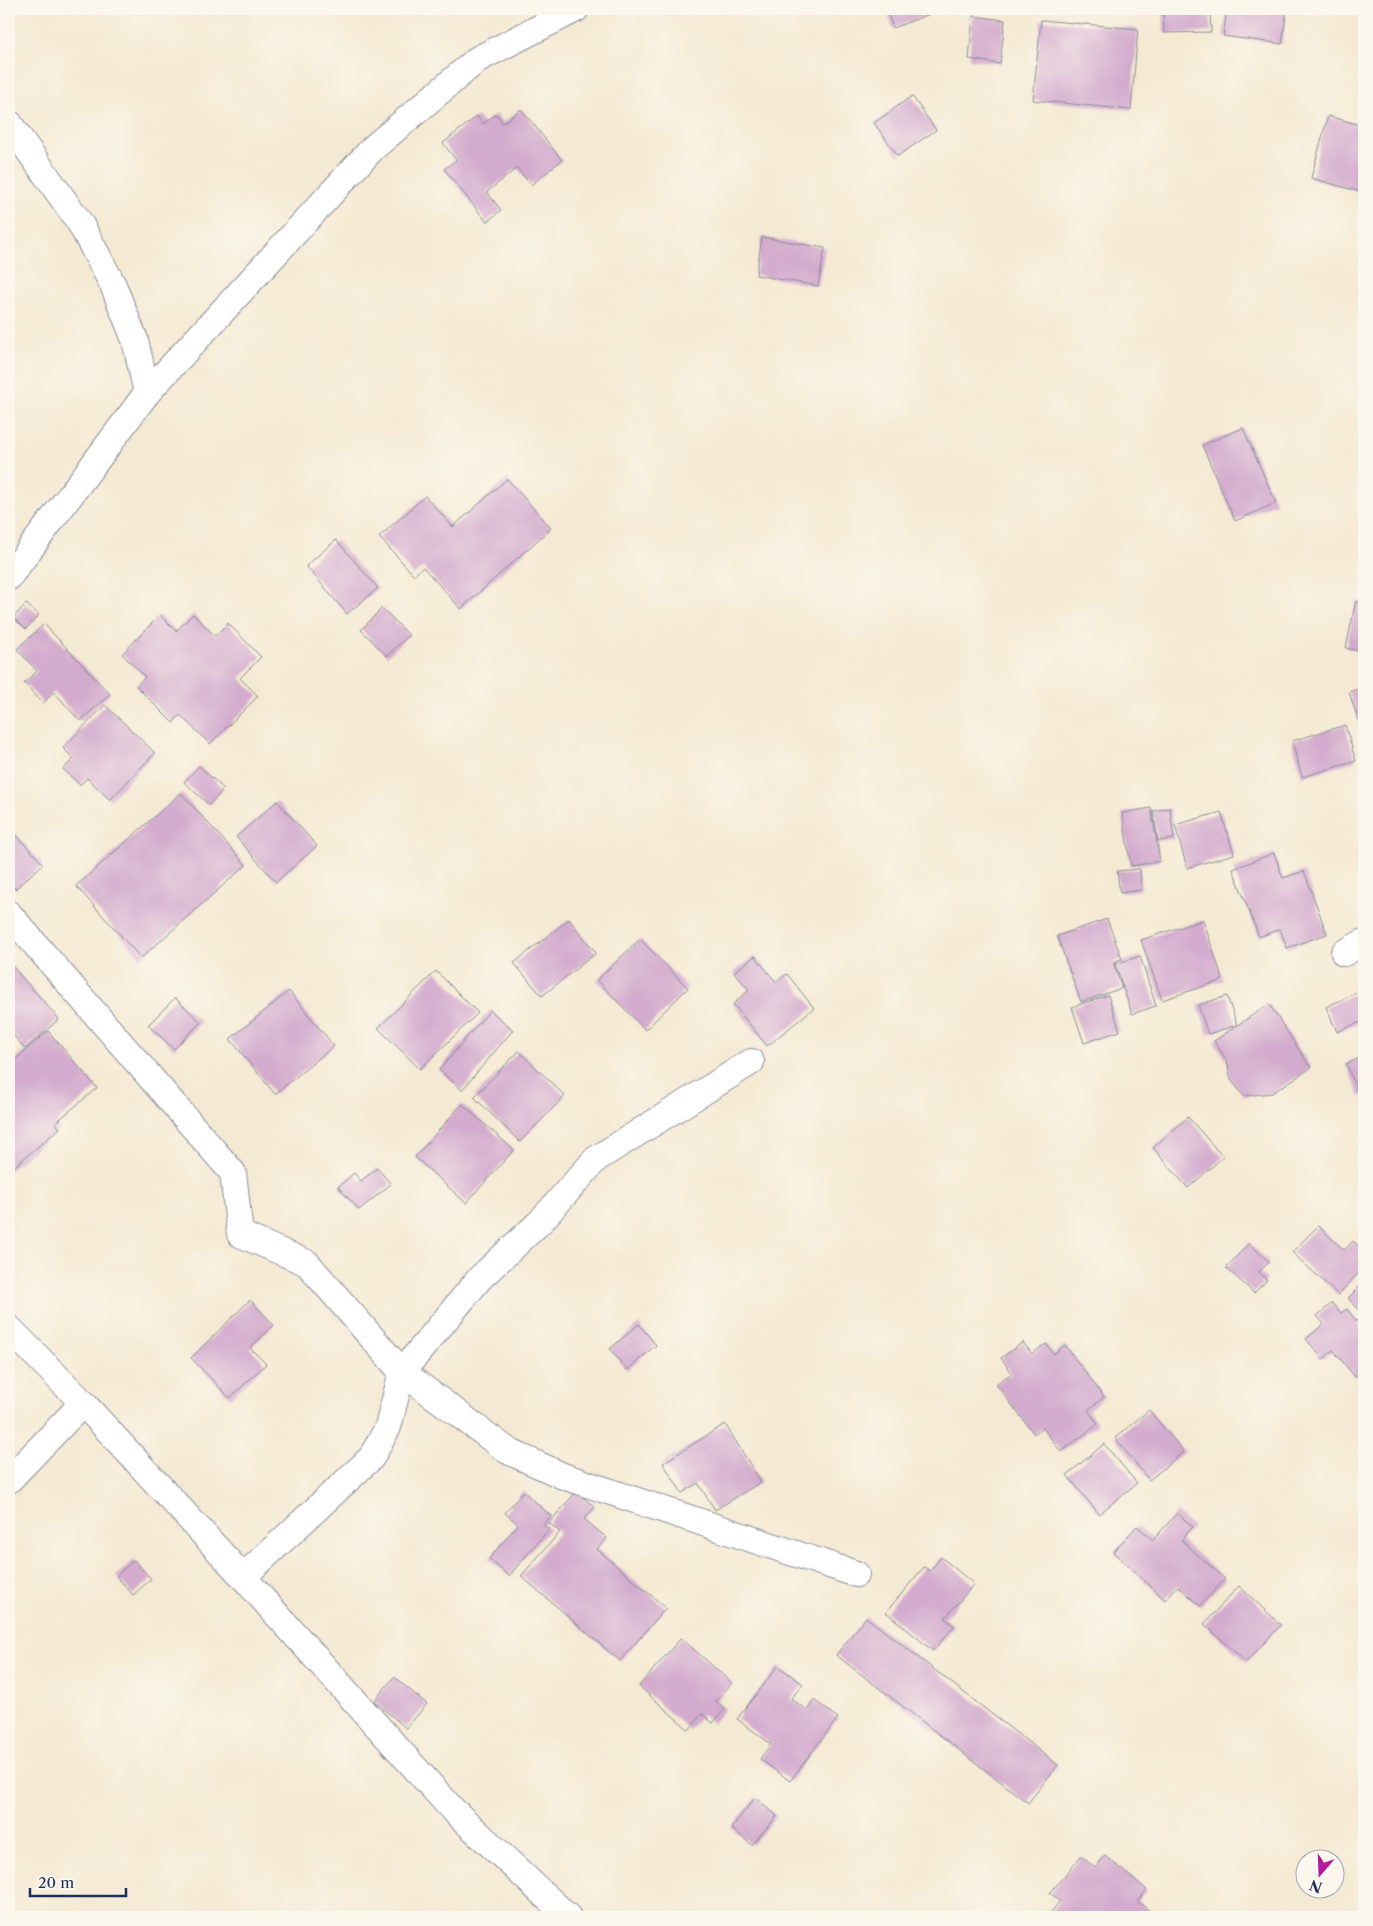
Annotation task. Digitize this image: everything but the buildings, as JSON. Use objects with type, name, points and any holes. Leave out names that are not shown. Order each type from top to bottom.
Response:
[{"type":"street","points":[[9,577],[147,393],[373,148],[478,59],[576,9]]},
{"type":"street","points":[[9,123],[80,223],[113,285],[135,340],[147,393]]},
{"type":"street","points":[[9,914],[234,1173],[240,1234],[307,1263],[402,1372],[508,1451],[562,1476],[856,1574]]},
{"type":"street","points":[[243,1577],[370,1458],[388,1427],[402,1372],[480,1278],[540,1222],[596,1159],[751,1062]]},
{"type":"street","points":[[9,1328],[83,1403],[452,1809],[568,1917]]},
{"type":"street","points":[[9,1480],[83,1403]]}]
